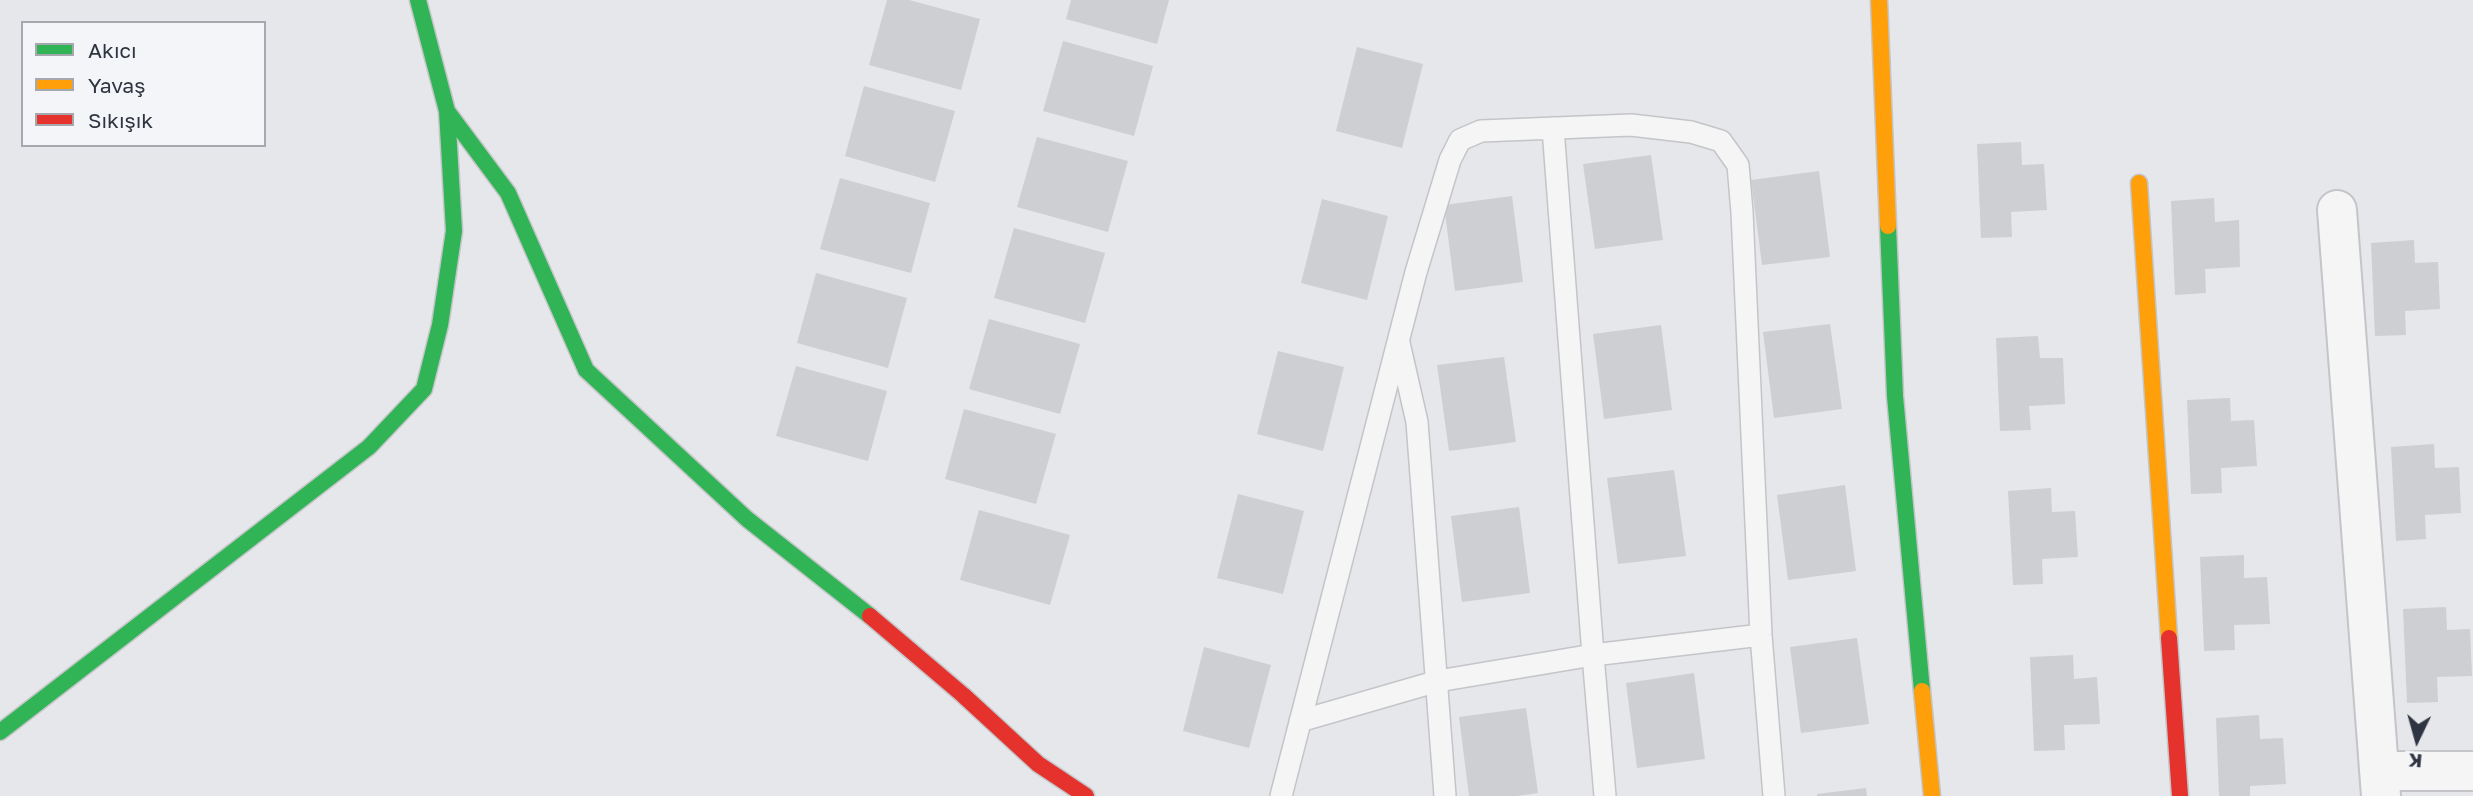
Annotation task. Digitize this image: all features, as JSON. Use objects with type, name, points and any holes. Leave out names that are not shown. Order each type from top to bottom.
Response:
[{"type":"street","points":[[0,732],[369,447],[424,389],[440,325],[454,231],[447,111],[418,0]]},
{"type":"street","points":[[1879,0],[1895,396],[1932,796]]},
{"type":"street","points":[[447,111],[508,193],[586,370],[747,519],[953,686],[1038,764],[1086,796]]},
{"type":"street","points":[[2138,183],[2180,796]]},
{"type":"street","points":[[2337,210],[2380,784],[2473,771]]},
{"type":"lane","points":[[1280,796],[1416,272],[1450,160],[1460,140],[1480,131],[1630,125],[1691,132],[1721,141],[1738,165],[1761,635],[1774,796]]},
{"type":"lane","points":[[1553,128],[1605,796]]},
{"type":"lane","points":[[1398,340],[1417,422],[1445,796]]},
{"type":"lane","points":[[1300,721],[1438,681],[1592,655],[1761,635]]},
{"type":"building","points":[[887,0],[909,0],[980,19],[961,90],[869,65]]},
{"type":"building","points":[[1071,0],[1169,0],[1157,44],[1066,19]]},
{"type":"building","points":[[1063,41],[1153,66],[1134,136],[1043,111]]},
{"type":"building","points":[[1357,47],[1423,64],[1402,148],[1336,131]]},
{"type":"building","points":[[864,86],[955,111],[935,182],[845,156]]},
{"type":"building","points":[[1037,137],[1128,161],[1108,232],[1017,207]]},
{"type":"building","points":[[2021,142],[2022,165],[2044,164],[2047,210],[2011,212],[2012,237],[1981,238],[1977,144]]},
{"type":"building","points":[[1651,155],[1663,240],[1595,249],[1583,164]]},
{"type":"building","points":[[1819,171],[1830,257],[1762,265],[1751,180]]},
{"type":"building","points":[[840,178],[930,203],[911,273],[820,249]]},
{"type":"building","points":[[1512,196],[1523,282],[1455,291],[1444,205]]},
{"type":"building","points":[[2214,198],[2215,222],[2239,220],[2240,267],[2205,269],[2206,293],[2175,295],[2171,201]]},
{"type":"building","points":[[1322,199],[1388,216],[1367,300],[1301,283]]},
{"type":"building","points":[[1014,228],[1105,253],[1085,323],[994,298]]},
{"type":"building","points":[[2414,240],[2415,263],[2438,262],[2440,309],[2405,311],[2406,335],[2375,336],[2371,243]]},
{"type":"building","points":[[816,273],[907,298],[888,368],[797,343]]},
{"type":"building","points":[[989,319],[1080,344],[1060,414],[969,389]]},
{"type":"building","points":[[1830,324],[1842,409],[1774,418],[1763,332]]},
{"type":"building","points":[[1661,325],[1672,410],[1604,419],[1593,334]]},
{"type":"building","points":[[2038,336],[2040,358],[2063,358],[2065,404],[2029,406],[2031,430],[2000,431],[1996,338]]},
{"type":"building","points":[[1278,351],[1344,367],[1323,451],[1257,434]]},
{"type":"building","points":[[1504,357],[1516,442],[1449,451],[1437,365]]},
{"type":"building","points":[[796,366],[887,391],[868,461],[776,436]]},
{"type":"building","points":[[2230,398],[2231,421],[2254,420],[2257,466],[2221,468],[2222,493],[2191,494],[2187,400]]},
{"type":"building","points":[[964,409],[1056,434],[1036,504],[945,479]]},
{"type":"building","points":[[2434,444],[2435,468],[2459,467],[2461,513],[2425,515],[2426,539],[2396,541],[2391,447]]},
{"type":"building","points":[[1674,470],[1686,556],[1618,564],[1607,478]]},
{"type":"building","points":[[1845,485],[1856,571],[1788,580],[1777,495]]},
{"type":"building","points":[[2051,488],[2052,512],[2075,511],[2078,557],[2042,559],[2043,584],[2013,585],[2008,491]]},
{"type":"building","points":[[1238,494],[1304,511],[1283,594],[1217,578]]},
{"type":"building","points":[[1519,507],[1530,593],[1462,602],[1451,516]]},
{"type":"building","points":[[979,510],[1070,535],[1050,605],[960,580]]},
{"type":"building","points":[[2244,555],[2244,578],[2267,577],[2270,624],[2234,625],[2235,650],[2204,651],[2200,557]]},
{"type":"building","points":[[2446,607],[2447,630],[2470,629],[2472,676],[2437,677],[2438,702],[2407,703],[2403,609]]},
{"type":"building","points":[[1857,638],[1869,724],[1801,733],[1790,647]]},
{"type":"building","points":[[1204,647],[1271,665],[1249,748],[1183,731]]},
{"type":"building","points":[[2073,655],[2074,679],[2097,677],[2100,724],[2064,725],[2065,750],[2034,751],[2030,657]]},
{"type":"building","points":[[1694,673],[1705,759],[1637,768],[1626,683]]},
{"type":"building","points":[[1526,708],[1538,793],[1469,796],[1459,717]]},
{"type":"building","points":[[2259,715],[2260,739],[2283,738],[2286,784],[2250,786],[2250,796],[2219,796],[2216,718]]},
{"type":"building","points":[[1866,788],[1867,796],[1817,796],[1817,794]]},
{"type":"traffic: fast","points":[[418,0],[447,111],[508,193],[586,370],[747,519],[870,616]]},
{"type":"traffic: fast","points":[[0,732],[369,447],[424,389],[440,325],[454,231],[447,111]]},
{"type":"traffic: fast","points":[[1888,226],[1895,396],[1922,691]]},
{"type":"traffic: slow","points":[[1879,0],[1888,226]]},
{"type":"traffic: slow","points":[[2139,183],[2169,638]]},
{"type":"traffic: slow","points":[[1922,691],[1932,796]]},
{"type":"traffic: jam","points":[[870,616],[963,695],[1038,764],[1086,796]]},
{"type":"traffic: jam","points":[[2169,638],[2180,796]]}]
